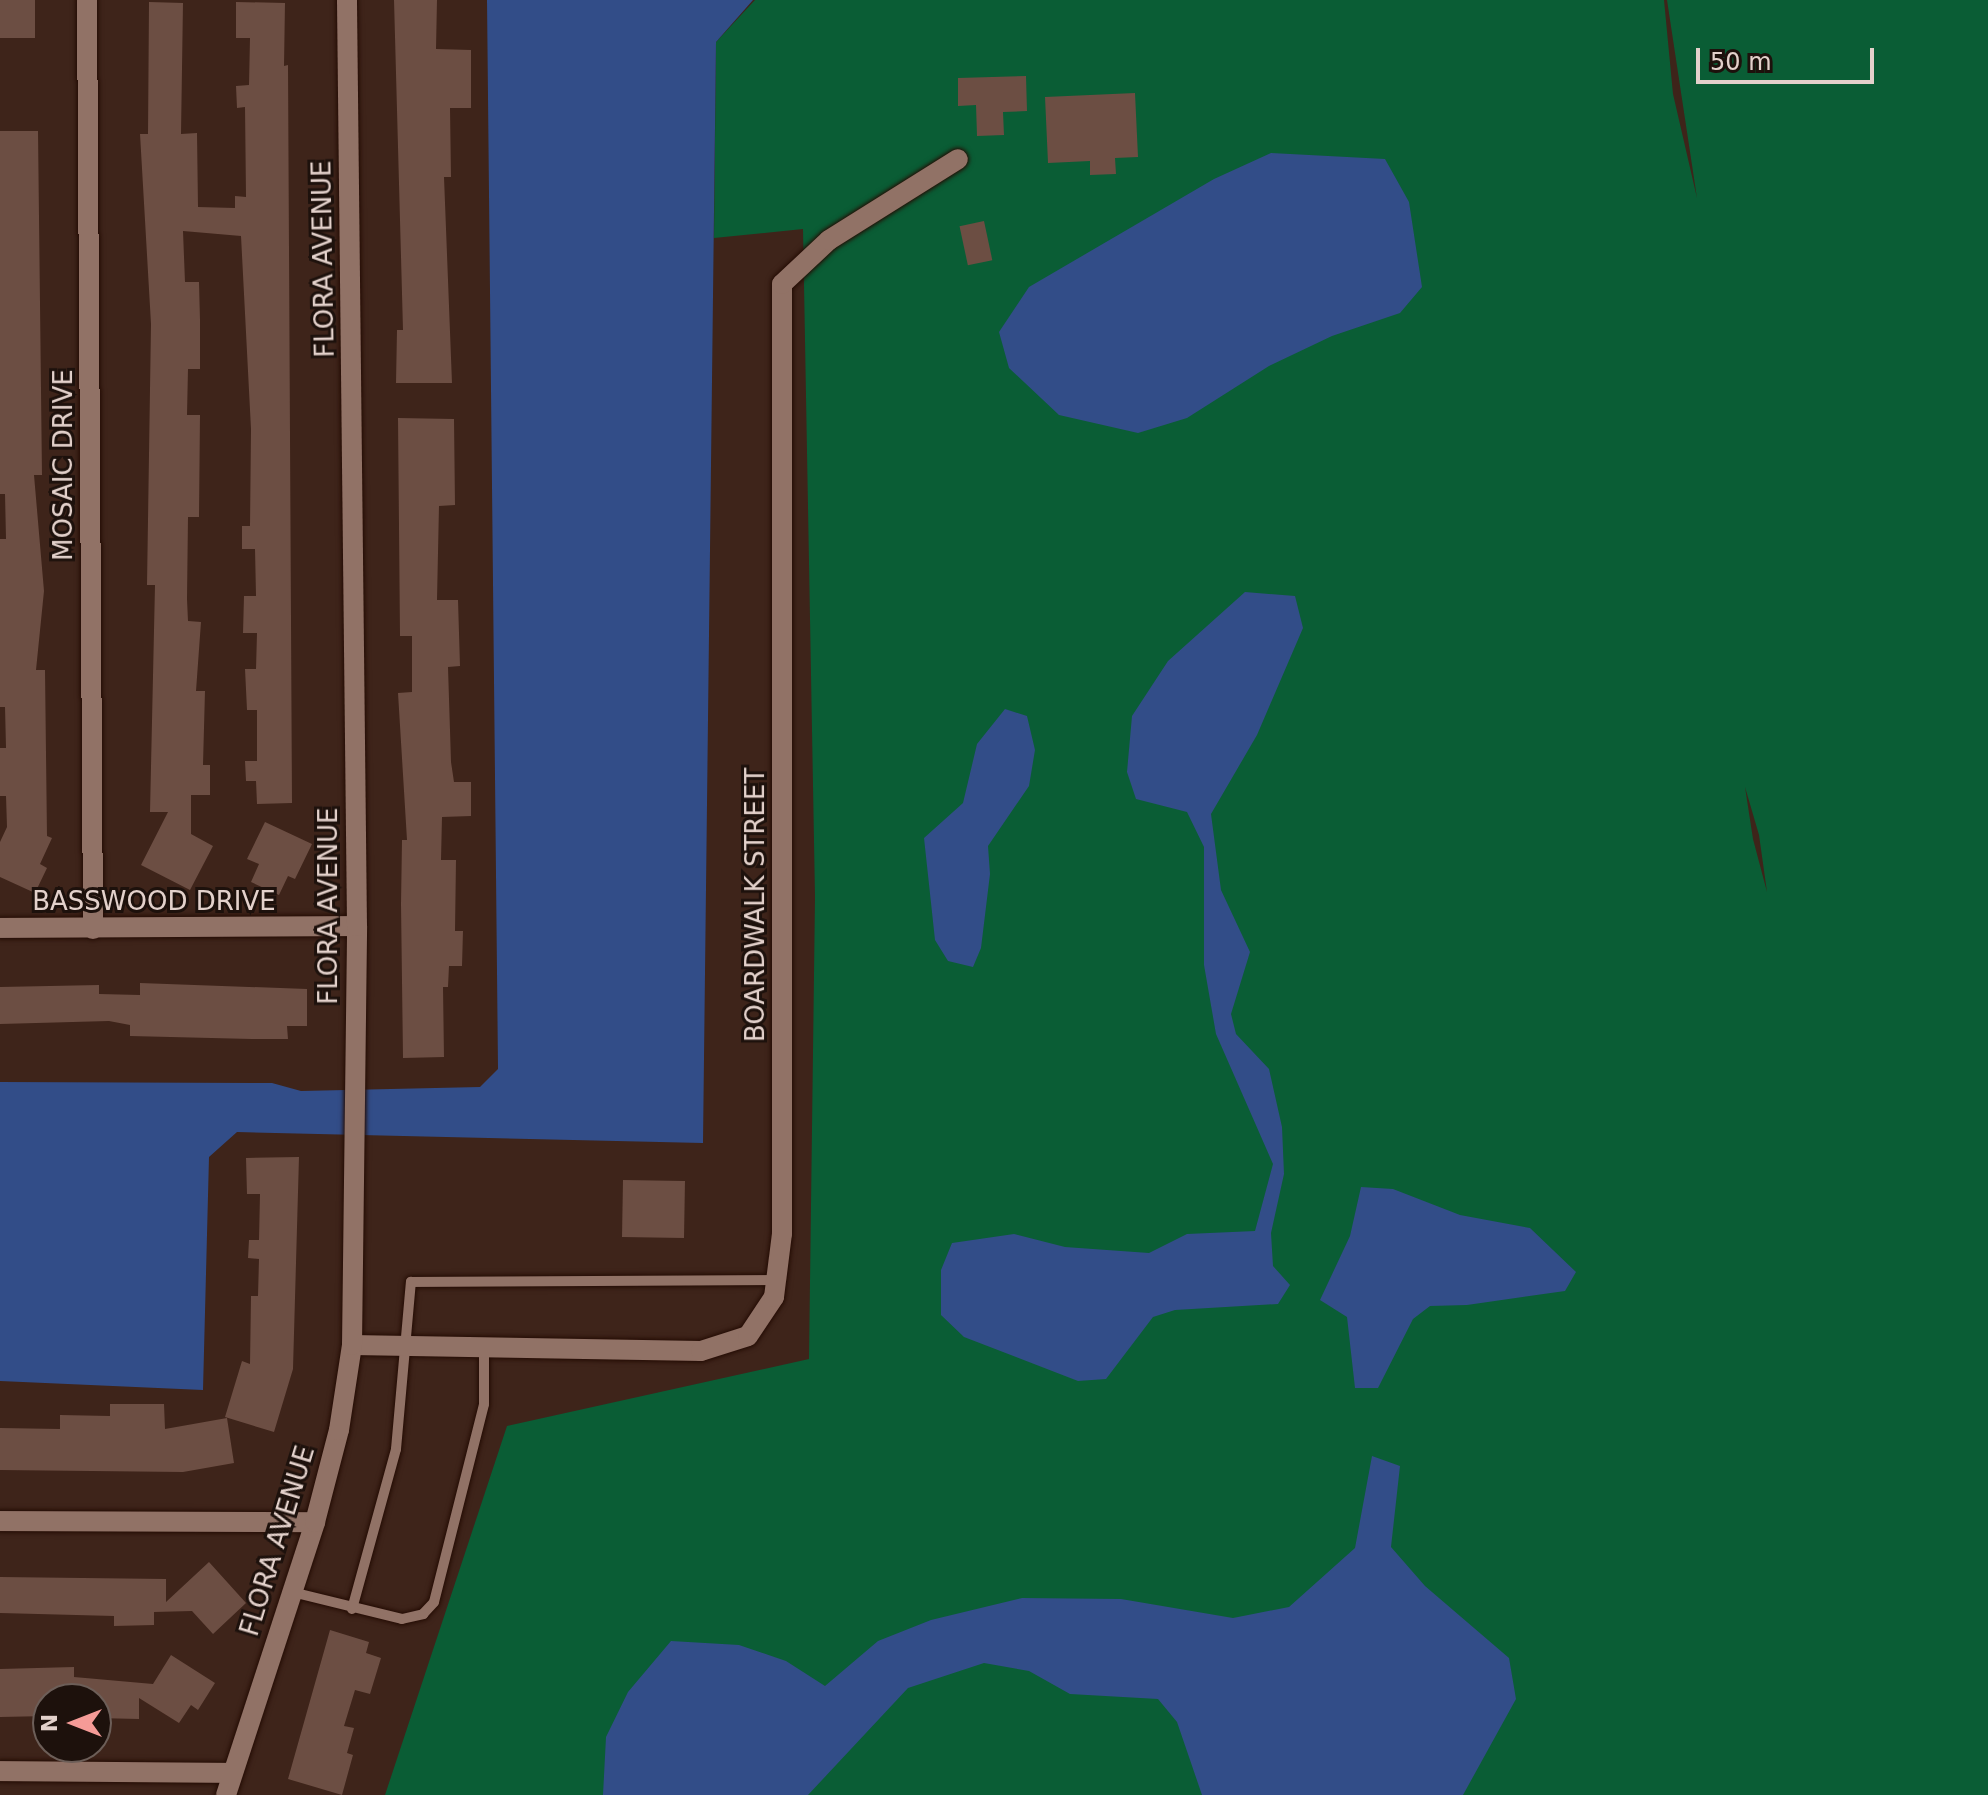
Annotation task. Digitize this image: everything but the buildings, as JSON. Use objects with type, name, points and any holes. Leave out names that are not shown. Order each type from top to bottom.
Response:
[{"type":"street","name":"MOSAIC DRIVE","points":[[87,0],[93,929]]},
{"type":"street","name":"FLORA AVENUE","points":[[226,1795],[315,1522],[339,1430],[352,1345],[357,926],[347,0]]},
{"type":"street","name":"BOARDWALK STREET","points":[[352,1345],[701,1351],[748,1336],[774,1297],[782,1234],[782,284],[829,240],[958,159]]},
{"type":"street","name":"BASSWOOD DRIVE","points":[[0,928],[357,926]]},
{"type":"street","points":[[0,1521],[315,1522]]},
{"type":"street","points":[[0,1771],[232,1773]]},
{"type":"lane","points":[[352,1609],[396,1449],[406,1347],[406,1293],[411,1282],[776,1280]]},
{"type":"lane","points":[[292,1592],[402,1619],[423,1614],[434,1602],[484,1404],[484,1348]]},
{"type":"green space","points":[[755,0],[1664,0],[1673,94],[1697,198],[1667,0],[1988,0],[1988,1795],[385,1795],[507,1426],[809,1359],[815,897],[803,229],[714,238],[716,42]],"holes":[[[1745,787],[1759,835],[1767,892],[1753,839]]]},
{"type":"water","points":[[487,0],[753,0],[716,42],[703,1143],[237,1132],[209,1157],[203,1390],[0,1381],[0,1082],[272,1083],[301,1091],[480,1087],[498,1069]]},
{"type":"water","points":[[1271,153],[1385,159],[1409,202],[1422,287],[1400,313],[1332,336],[1269,366],[1187,418],[1138,433],[1059,415],[1009,368],[999,332],[1029,287],[1214,179]]},
{"type":"water","points":[[1245,592],[1295,596],[1303,628],[1257,735],[1211,814],[1221,890],[1250,952],[1231,1014],[1236,1034],[1269,1069],[1282,1127],[1284,1174],[1271,1233],[1273,1266],[1290,1285],[1278,1304],[1175,1310],[1153,1317],[1106,1379],[1078,1381],[964,1337],[941,1315],[941,1270],[952,1243],[1014,1234],[1065,1247],[1149,1253],[1187,1234],[1255,1231],[1273,1164],[1216,1034],[1204,965],[1204,847],[1187,812],[1136,799],[1127,772],[1132,716],[1168,661]]},
{"type":"water","points":[[1005,709],[1027,716],[1035,750],[1029,786],[988,846],[990,874],[981,948],[973,967],[948,961],[935,940],[924,838],[963,803],[977,744]]},
{"type":"water","points":[[1361,1187],[1393,1189],[1460,1215],[1530,1228],[1576,1272],[1565,1291],[1467,1305],[1430,1306],[1413,1319],[1378,1388],[1355,1388],[1347,1317],[1320,1300],[1350,1236]]},
{"type":"water","points":[[1372,1456],[1400,1466],[1391,1547],[1425,1586],[1509,1658],[1516,1699],[1463,1795],[1202,1795],[1177,1722],[1158,1699],[1070,1694],[1029,1671],[984,1663],[908,1688],[808,1795],[603,1795],[606,1737],[628,1692],[671,1641],[739,1645],[786,1661],[825,1686],[878,1641],[931,1620],[1022,1598],[1121,1599],[1233,1618],[1289,1607],[1355,1548]]}]
